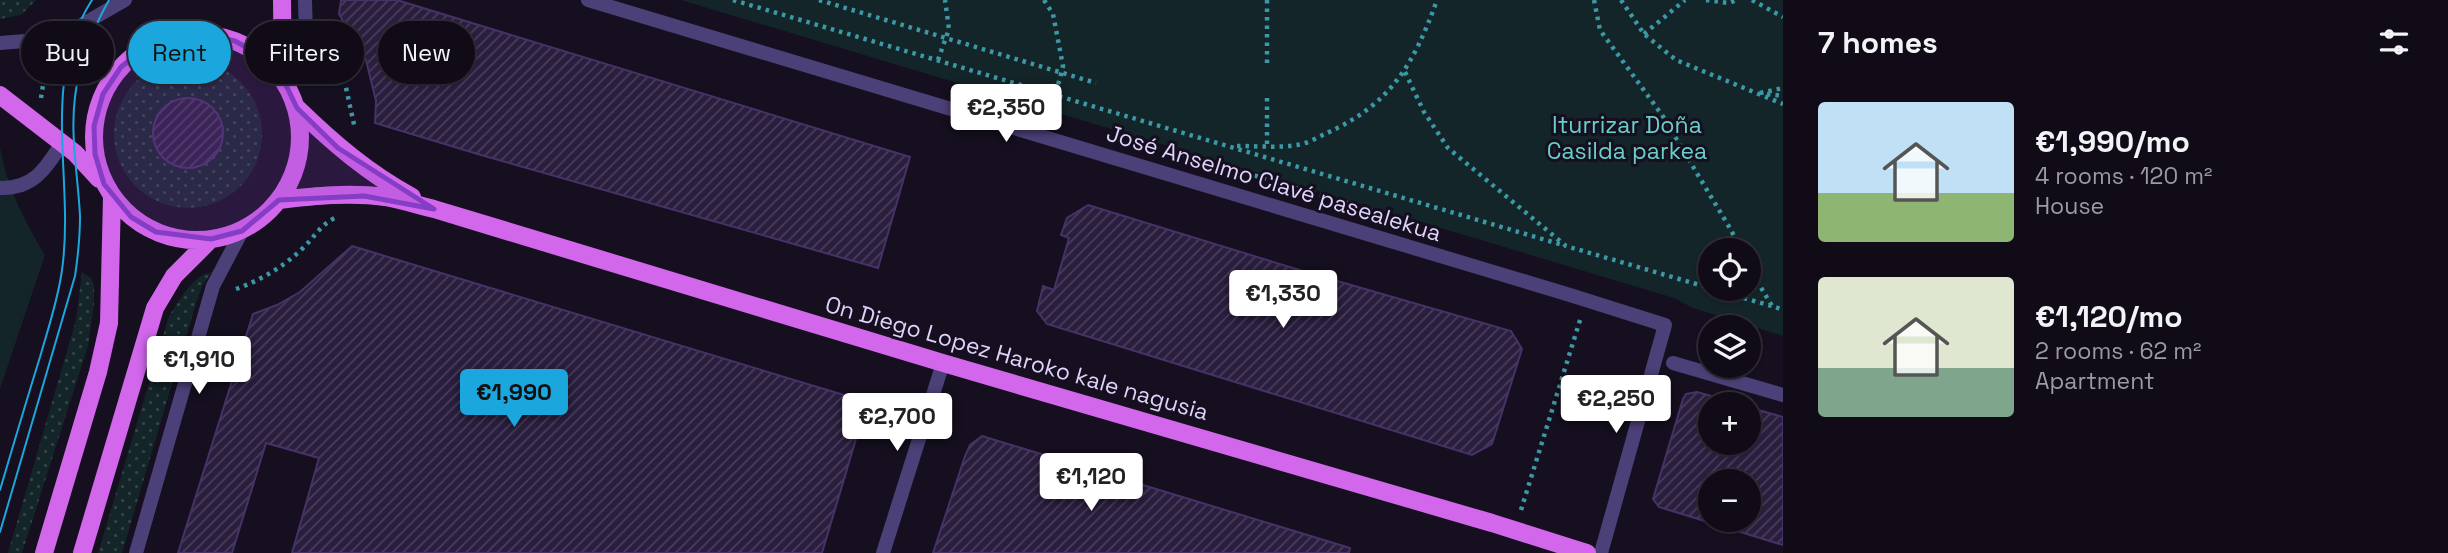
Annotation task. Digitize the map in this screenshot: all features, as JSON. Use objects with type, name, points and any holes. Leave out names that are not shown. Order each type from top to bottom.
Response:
[{"type":"main road","points":[[282,0],[282,21]]},
{"type":"main road","points":[[44,553],[99,372],[109,323],[108,190],[95,154],[94,123],[103,93],[121,68],[145,48],[174,37],[204,34],[235,41],[245,47]]},
{"type":"main road","points":[[0,95],[75,153],[131,217],[156,232],[183,239],[211,239],[242,231],[268,212],[292,180],[299,156],[300,132],[297,108],[287,84]]},
{"type":"main road","name":"On Diego Lopez Haroko kale nagusia","points":[[297,108],[338,148],[384,182],[434,209]]},
{"type":"main road","name":"On Diego Lopez Haroko kale nagusia","points":[[279,200],[331,194],[384,197],[434,209],[1566,550],[1587,553]]},
{"type":"main road","points":[[82,553],[155,308],[174,276],[211,239]]},
{"type":"street","points":[[0,43],[50,39],[78,27],[125,0]]},
{"type":"street","points":[[304,0],[305,21]]},
{"type":"street","name":"José Anselmo Clavé pasealekua","points":[[589,0],[1665,326],[1601,553]]},
{"type":"street","points":[[0,188],[25,185],[43,172],[62,143]]},
{"type":"street","points":[[136,553],[213,286],[242,231]]},
{"type":"street","points":[[883,553],[943,363]]},
{"type":"street","points":[[1672,363],[1783,395]]},
{"type":"path","points":[[733,0],[1698,285]]},
{"type":"path","points":[[758,8],[760,0]]},
{"type":"path","points":[[819,0],[1096,83]]},
{"type":"path","points":[[938,61],[949,29],[946,0]]},
{"type":"path","points":[[1044,0],[1053,13],[1063,66],[1044,137]]},
{"type":"path","points":[[1267,0],[1267,65]]},
{"type":"path","points":[[1230,146],[1300,145],[1367,111],[1405,72],[1419,47],[1437,0]]},
{"type":"path","points":[[1594,0],[1600,30],[1662,115],[1735,238]]},
{"type":"path","points":[[1620,0],[1644,34],[1676,60],[1783,104]]},
{"type":"path","points":[[1644,34],[1685,0]]},
{"type":"path","points":[[1706,0],[1729,3],[1737,0]]},
{"type":"path","points":[[1752,0],[1783,17]]},
{"type":"path","points":[[1405,72],[1424,112],[1448,148],[1566,246]]},
{"type":"path","points":[[41,102],[44,84]]},
{"type":"path","points":[[1759,93],[1783,88]]},
{"type":"path","points":[[1759,93],[1783,96]]},
{"type":"path","points":[[1267,98],[1267,146]]},
{"type":"path","points":[[1761,288],[1772,306]]},
{"type":"path","points":[[1524,499],[1586,300]]},
{"type":"path","points":[[1754,301],[1783,310]]},
{"type":"highlighted area","points":[[204,34],[235,41],[262,56],[283,79],[297,108],[338,148],[434,209],[364,196],[279,200],[242,231],[211,239],[156,232],[131,217],[104,184],[95,154],[94,126],[103,94],[121,67],[145,48]]},
{"type":"green space","points":[[0,0],[36,0],[21,15],[0,19]]},
{"type":"green space","name":"Iturrizar Doña Casilda parkea","points":[[681,0],[1783,0],[1783,336],[1761,329],[1761,315],[1716,315],[1674,298]]},
{"type":"green space","points":[[231,75],[249,93],[260,120],[260,148],[249,175],[229,195],[202,206],[174,206],[147,195],[127,175],[116,148],[114,134],[120,106],[134,84],[231,84]]},
{"type":"green space","points":[[0,147],[17,203],[45,255],[0,389]]},
{"type":"green space","points":[[82,272],[91,278],[94,285],[88,346],[22,553],[8,553],[76,320]]},
{"type":"green space","points":[[212,272],[202,286],[194,310],[122,553],[98,553],[169,316],[192,283]]},
{"type":"building","points":[[341,0],[397,0],[466,21],[378,21],[378,84],[475,84],[475,24],[910,157],[878,268],[375,123],[376,101],[364,57],[364,21],[343,21],[339,14]]},
{"type":"building","points":[[188,98],[213,108],[223,133],[213,158],[188,168],[163,158],[153,133],[163,108]]},
{"type":"building","points":[[1088,205],[1511,331],[1522,349],[1492,444],[1472,455],[1047,324],[1037,311],[1043,286],[1054,290],[1069,238],[1061,235],[1067,218]]},
{"type":"building","points":[[352,246],[867,402],[822,553],[292,553],[319,458],[266,443],[232,553],[178,553],[253,314],[300,292]]},
{"type":"building","points":[[1698,392],[1698,455],[1761,455],[1761,411],[1783,417],[1783,545],[1741,532],[1761,532],[1761,469],[1698,469],[1698,519],[1659,507],[1653,499],[1686,394]]},
{"type":"building","points":[[982,436],[1350,548],[1349,553],[933,553],[965,456],[970,445]]},
{"type":"tram line","points":[[0,490],[60,281],[65,236],[63,98],[67,64],[76,32],[92,0]]},
{"type":"tram line","points":[[0,532],[75,276],[80,216],[74,141],[75,97],[87,47],[109,0]]}]
